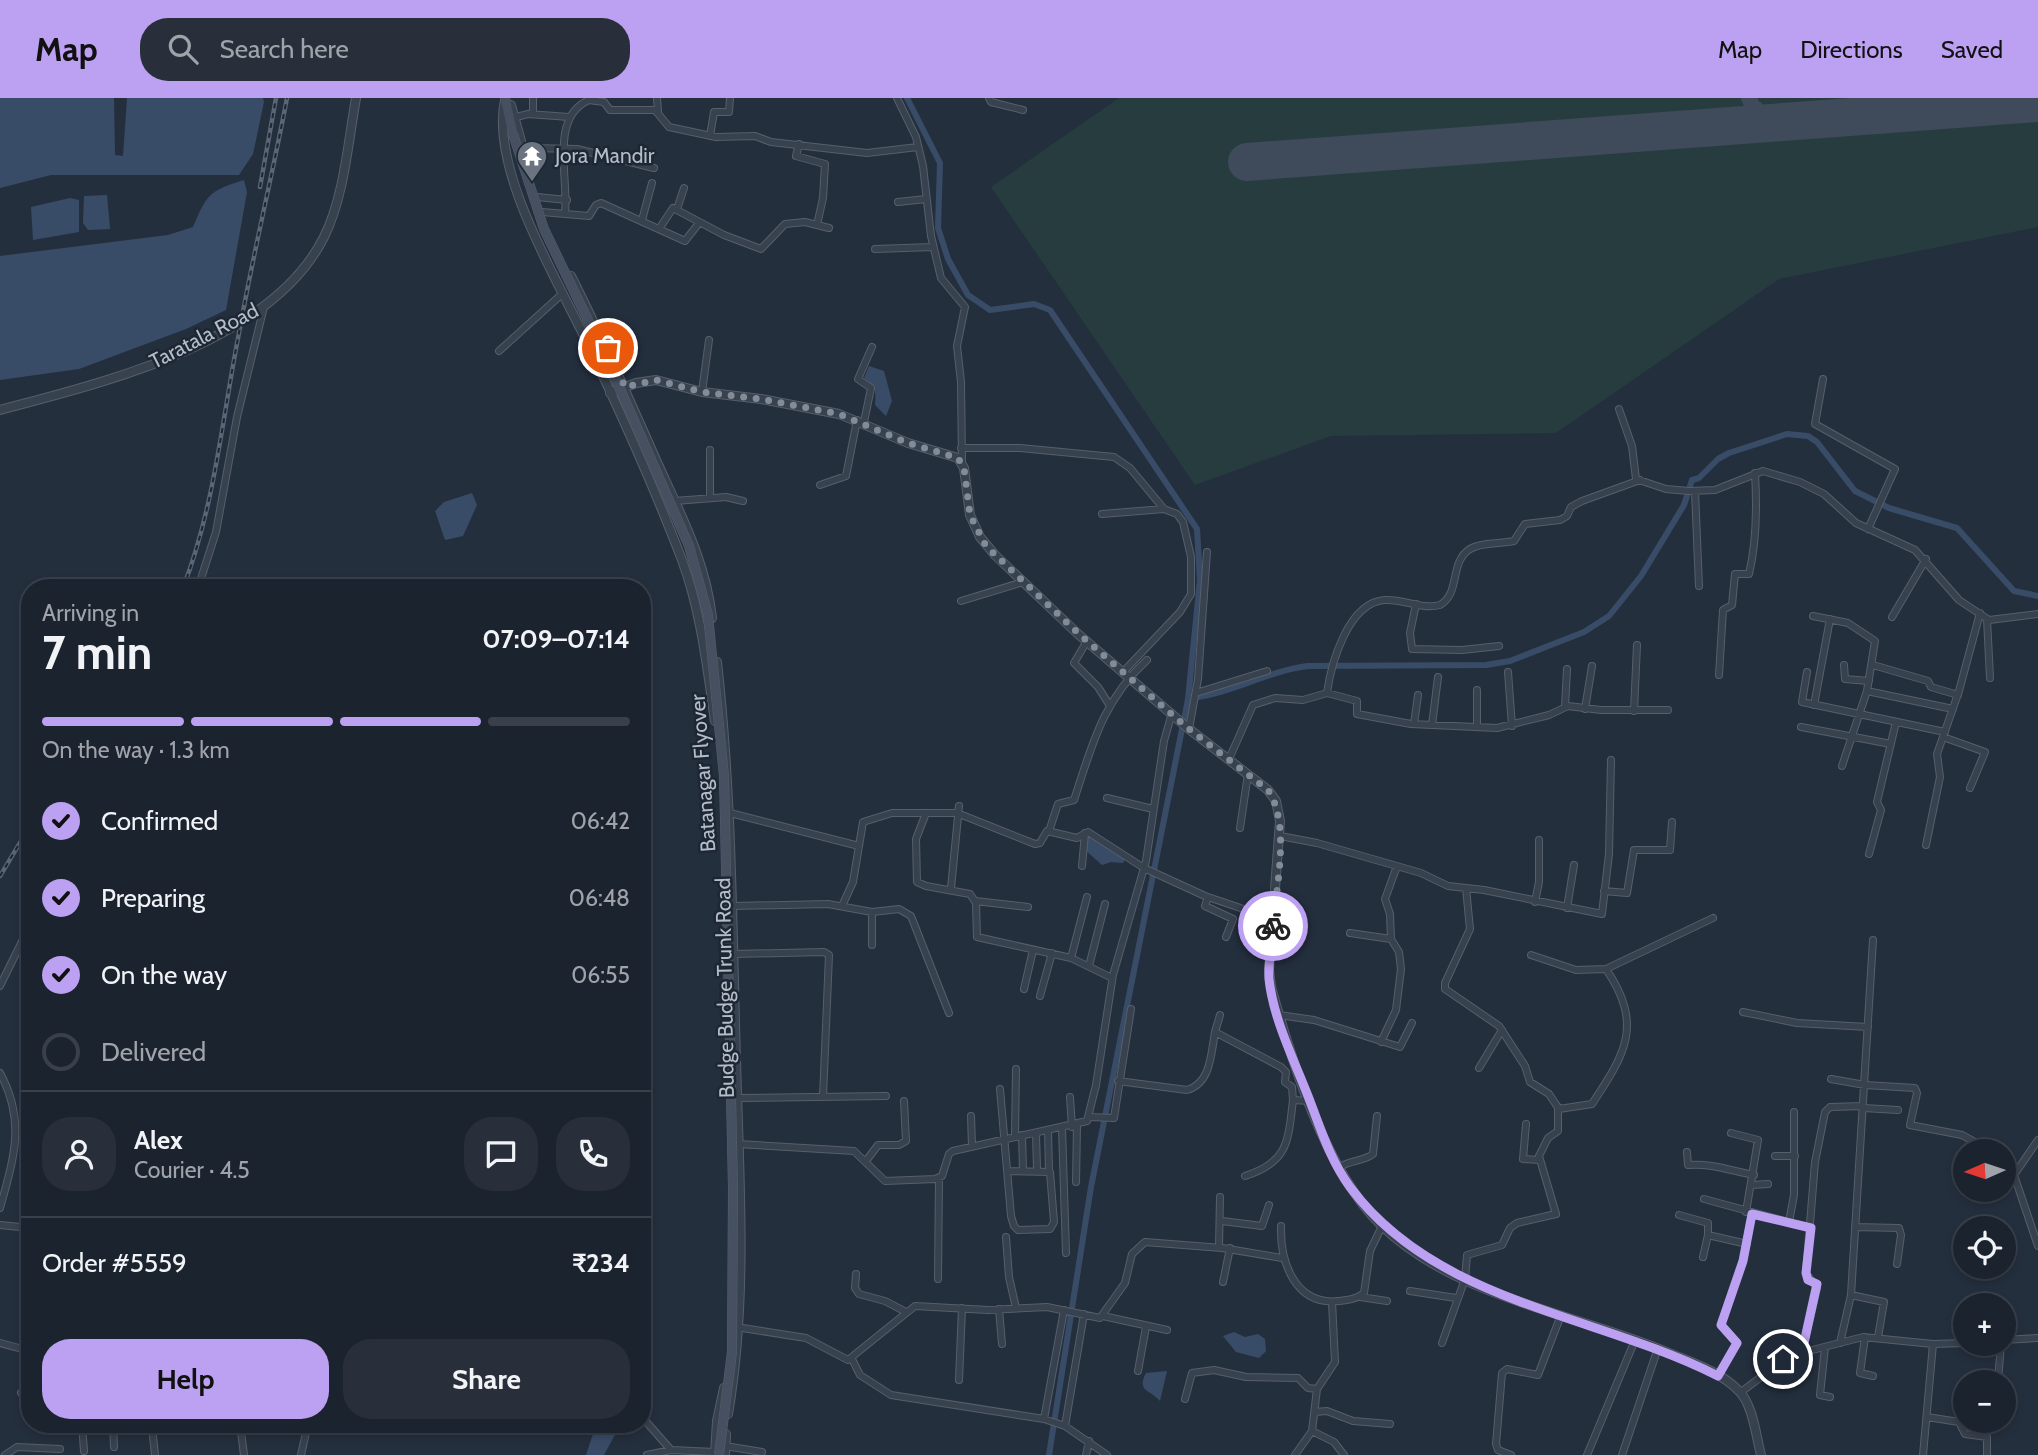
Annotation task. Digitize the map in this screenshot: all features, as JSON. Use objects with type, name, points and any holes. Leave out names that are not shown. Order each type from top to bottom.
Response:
[{"type":"main road","name":"Batanagar Flyover","points":[[508,100],[513,126],[544,229],[609,364],[689,546],[708,615],[724,776],[733,1188],[733,1352],[716,1454]]},
{"type":"street","name":"Taratala Road","points":[[0,410],[77,389],[151,364],[226,330],[264,307],[304,268],[325,234],[336,198],[356,98]]},
{"type":"street","points":[[533,98],[533,114]]},
{"type":"street","points":[[657,98],[658,111],[669,127],[710,136],[755,136],[771,142],[867,153],[918,147]]},
{"type":"street","points":[[710,136],[714,112],[729,112],[730,98]]},
{"type":"street","points":[[897,98],[918,147],[933,247],[942,278],[965,307],[957,346],[961,382],[961,448],[974,526],[986,546],[1023,582],[1188,728],[1268,790],[1276,801],[1280,836],[1269,979],[1310,1101],[1338,1168],[1382,1226],[1416,1251],[1465,1279],[1658,1348],[1718,1376],[1741,1392],[1761,1455]]},
{"type":"street","points":[[989,98],[989,102],[1006,102],[1023,110]]},
{"type":"street","name":"Budge Budge Trunk Road","points":[[508,100],[502,124],[518,190],[562,294],[610,393],[689,581],[710,692],[720,776],[728,1144],[737,1369],[725,1450]]},
{"type":"street","points":[[565,213],[564,133],[569,117],[589,100],[604,102],[610,110],[658,111]]},
{"type":"street","points":[[513,126],[533,114],[569,117]]},
{"type":"street","name":"Budge Budge Trunk Road","points":[[513,126],[542,212],[625,387],[675,501],[697,553],[710,598],[726,739],[730,813],[738,1144],[734,1326],[717,1421],[716,1454]]},
{"type":"street","points":[[799,145],[796,156],[825,164],[823,198],[817,225]]},
{"type":"street","points":[[523,152],[530,148],[582,149],[654,168]]},
{"type":"street","points":[[642,220],[652,183]]},
{"type":"street","points":[[677,209],[684,188]]},
{"type":"street","points":[[537,197],[566,200]]},
{"type":"street","points":[[898,202],[926,200]]},
{"type":"street","points":[[542,212],[589,216],[599,203],[685,240],[699,223]]},
{"type":"street","points":[[659,229],[673,208],[699,223],[761,249],[785,224],[829,228]]},
{"type":"street","points":[[875,249],[933,247]]},
{"type":"street","points":[[499,351],[562,294]]},
{"type":"street","points":[[201,579],[216,532],[237,417],[264,307]]},
{"type":"street","points":[[702,392],[709,340]]},
{"type":"street","points":[[820,485],[846,476],[871,388],[858,379],[872,348]]},
{"type":"street","points":[[1822,379],[1815,424],[1895,468],[1868,529]]},
{"type":"street","points":[[610,393],[656,380],[702,392],[761,399],[861,421],[908,443],[951,454],[962,462]]},
{"type":"street","points":[[1619,409],[1632,446],[1635,478],[1689,491],[1715,490],[1755,473],[1774,473],[1818,490],[1840,511],[1868,529],[1901,541],[1926,559],[1959,600],[1987,619],[2038,614]]},
{"type":"street","points":[[961,448],[1020,448],[1114,457],[1129,468],[1164,509]]},
{"type":"street","points":[[710,450],[710,498]]},
{"type":"street","points":[[1719,675],[1723,610],[1732,603],[1735,574],[1749,574],[1751,564],[1758,508],[1755,473]]},
{"type":"street","points":[[1326,693],[1332,662],[1350,627],[1374,604],[1386,600],[1435,606],[1445,602],[1452,589],[1458,560],[1472,548],[1514,541],[1525,524],[1559,520],[1582,501],[1640,480]]},
{"type":"street","points":[[1689,491],[1699,586]]},
{"type":"street","points":[[675,501],[726,496],[743,501]]},
{"type":"street","points":[[842,906],[853,882],[863,822],[892,813],[958,809],[1040,844],[1049,831],[1058,804],[1074,800],[1099,724],[1127,674],[1180,612],[1193,588],[1186,530],[1177,514],[1164,509],[1102,514]]},
{"type":"street","points":[[1188,728],[1196,694],[1208,551]]},
{"type":"street","points":[[1892,617],[1926,559]]},
{"type":"street","points":[[961,601],[1023,582]]},
{"type":"street","points":[[1416,604],[1410,633],[1412,649],[1462,650],[1499,646]]},
{"type":"street","points":[[1926,845],[1940,777],[1937,754],[1958,695],[1980,613]]},
{"type":"street","points":[[1813,616],[1848,623],[1874,638],[1867,691],[1842,766]]},
{"type":"street","points":[[1814,705],[1830,619]]},
{"type":"street","points":[[1987,619],[1990,678]]},
{"type":"street","points":[[1087,640],[1074,663],[1098,687],[1110,706]]},
{"type":"street","points":[[1634,711],[1637,645]]},
{"type":"street","points":[[1127,674],[1147,660]]},
{"type":"street","points":[[1844,665],[1845,679],[1869,681]]},
{"type":"street","points":[[1872,665],[1928,681],[1931,687],[1958,695]]},
{"type":"street","points":[[1585,709],[1592,666]]},
{"type":"street","points":[[1565,707],[1567,669]]},
{"type":"street","points":[[1196,694],[1267,671]]},
{"type":"street","points":[[1508,672],[1512,726]]},
{"type":"street","points":[[1807,673],[1802,701],[1944,734],[1985,752],[1970,788]]},
{"type":"street","points":[[1432,725],[1438,677]]},
{"type":"street","points":[[1477,690],[1477,727]]},
{"type":"street","points":[[1867,691],[1953,709]]},
{"type":"street","points":[[1229,759],[1250,710],[1258,702],[1280,697],[1303,700],[1326,693],[1357,701],[1357,714],[1414,724],[1477,727],[1512,726],[1565,707],[1668,710]]},
{"type":"street","points":[[1414,724],[1418,695]]},
{"type":"street","points":[[1092,1117],[1112,978],[1128,915],[1145,868],[1153,809],[1173,714]]},
{"type":"street","points":[[1869,854],[1881,810],[1877,800],[1896,722]]},
{"type":"street","points":[[1801,727],[1891,744]]},
{"type":"street","points":[[1280,836],[1397,866],[1420,873],[1443,885],[1602,914],[1609,848],[1611,760]]},
{"type":"street","points":[[1240,828],[1248,774]]},
{"type":"street","points":[[1107,798],[1153,809]]},
{"type":"street","points":[[951,888],[958,809]]},
{"type":"street","points":[[730,813],[758,817],[859,846]]},
{"type":"street","points":[[926,813],[916,839],[917,881],[926,886],[967,892],[975,901],[977,937],[989,942],[1071,958],[1112,978]]},
{"type":"street","points":[[1604,891],[1627,893],[1634,850],[1670,850],[1672,822]]},
{"type":"street","points":[[1049,831],[1077,838],[1085,832]]},
{"type":"street","points":[[1085,832],[1145,868],[1208,897],[1273,919]]},
{"type":"street","points":[[1082,866],[1085,832]]},
{"type":"street","points":[[1535,902],[1539,882],[1539,840]]},
{"type":"street","points":[[1567,908],[1574,865]]},
{"type":"street","points":[[1381,1042],[1396,1010],[1401,969],[1399,952],[1391,939],[1391,914],[1385,899],[1397,866]]},
{"type":"street","points":[[1466,888],[1470,929],[1445,983],[1445,989],[1502,1030],[1525,1066],[1530,1082],[1549,1094],[1558,1107],[1564,1110],[1591,1104],[1614,1072],[1627,1032],[1629,1013],[1606,969]]},
{"type":"street","points":[[1071,958],[1087,897]]},
{"type":"street","points":[[1208,897],[1205,906],[1233,919],[1226,937]]},
{"type":"street","points":[[975,901],[1028,907]]},
{"type":"street","points":[[1089,966],[1105,904]]},
{"type":"street","points":[[733,906],[842,906],[872,912],[898,909],[911,916],[949,1013]]},
{"type":"street","points":[[872,912],[872,945]]},
{"type":"street","points":[[1531,955],[1576,970],[1606,969],[1713,918]]},
{"type":"street","points":[[1349,933],[1391,939]]},
{"type":"street","points":[[1840,1343],[1851,1295],[1873,940]]},
{"type":"street","points":[[0,986],[21,943]]},
{"type":"street","points":[[1024,989],[1033,950]]},
{"type":"street","points":[[734,954],[824,952],[829,955],[823,1097]]},
{"type":"street","points":[[1040,996],[1052,953]]},
{"type":"street","points":[[938,1279],[939,1178],[944,1172],[949,1154],[1004,1139],[1074,1126],[1092,1117],[1111,1119],[1131,1009]]},
{"type":"street","points":[[1744,1012],[1797,1023],[1868,1027]]},
{"type":"street","points":[[1118,1081],[1187,1090],[1198,1087],[1205,1077],[1220,1015]]},
{"type":"street","points":[[1279,1015],[1314,1020],[1402,1047],[1412,1023]]},
{"type":"street","points":[[1479,1068],[1502,1030]]},
{"type":"street","points":[[1215,1032],[1281,1067],[1286,1072],[1284,1082],[1292,1087],[1293,1100],[1284,1149],[1268,1169],[1245,1176]]},
{"type":"street","points":[[1016,1069],[1023,1170]]},
{"type":"street","points":[[0,1073],[10,1095],[17,1126],[0,1208]]},
{"type":"street","points":[[1831,1079],[1865,1085],[1915,1088],[1916,1099],[1910,1125],[1962,1135],[1969,1139]]},
{"type":"street","points":[[1000,1089],[1012,1222],[1018,1230],[1048,1230],[1054,1224],[1048,1131]]},
{"type":"street","points":[[737,1098],[886,1096]]},
{"type":"street","points":[[1070,1097],[1076,1182]]},
{"type":"street","points":[[1293,1100],[1310,1101]]},
{"type":"street","points":[[866,1161],[878,1145],[899,1144],[908,1139],[904,1101]]},
{"type":"street","points":[[1442,1343],[1465,1279],[1465,1259],[1470,1253],[1502,1245],[1508,1231],[1517,1223],[1556,1214],[1539,1160],[1548,1139],[1558,1131],[1558,1107]]},
{"type":"street","points":[[1802,1352],[1817,1288],[1806,1273],[1815,1162],[1825,1112],[1830,1107],[1898,1110]]},
{"type":"street","points":[[1789,1222],[1794,1195],[1794,1112]]},
{"type":"street","points":[[971,1116],[972,1147]]},
{"type":"street","points":[[1338,1168],[1350,1160],[1367,1158],[1373,1154],[1377,1116]]},
{"type":"street","points":[[1526,1124],[1523,1159],[1539,1160]]},
{"type":"street","points":[[1062,1128],[1066,1254]]},
{"type":"street","points":[[1035,1133],[1037,1169]]},
{"type":"street","points":[[1718,1376],[1737,1343],[1721,1325],[1747,1244],[1758,1140],[1731,1133]]},
{"type":"street","points":[[2016,1172],[2038,1140]]},
{"type":"street","points":[[728,1144],[854,1151],[885,1181],[939,1178]]},
{"type":"street","points":[[1688,1152],[1688,1165],[1711,1164],[1717,1168],[1754,1175]]},
{"type":"street","points":[[1775,1156],[1795,1156]]},
{"type":"street","points":[[1007,1171],[1049,1171]]},
{"type":"street","points":[[2016,1181],[2038,1246]]},
{"type":"street","points":[[1752,1185],[1768,1184]]},
{"type":"street","points":[[1219,1247],[1222,1221],[1220,1197]]},
{"type":"street","points":[[1704,1199],[1732,1204],[1749,1213],[1811,1228]]},
{"type":"street","points":[[1222,1221],[1262,1226],[1269,1205]]},
{"type":"street","points":[[1679,1215],[1708,1223],[1709,1235],[1703,1256]]},
{"type":"street","points":[[0,1224],[21,1227]]},
{"type":"street","points":[[1281,1226],[1282,1258],[1296,1284],[1307,1295],[1332,1302],[1360,1297],[1387,1301]]},
{"type":"street","points":[[1360,1297],[1366,1289],[1370,1251],[1382,1226]]},
{"type":"street","points":[[1855,1227],[1899,1228],[1901,1235],[1897,1264]]},
{"type":"street","points":[[1709,1235],[1747,1244]]},
{"type":"street","points":[[1006,1237],[1009,1277],[1016,1308]]},
{"type":"street","points":[[1103,1316],[1125,1283],[1132,1254],[1140,1244],[1150,1241],[1230,1248],[1282,1258]]},
{"type":"street","points":[[1223,1282],[1230,1248]]},
{"type":"street","points":[[856,1274],[855,1287],[859,1294],[885,1301],[906,1312]]},
{"type":"street","points":[[1410,1291],[1456,1298]]},
{"type":"street","points":[[1851,1295],[1884,1302],[1878,1336]]},
{"type":"street","points":[[1295,1455],[1312,1431],[1317,1389],[1331,1370],[1336,1355],[1332,1331],[1332,1302]]},
{"type":"street","points":[[852,1359],[906,1312],[922,1306],[1066,1310],[1167,1330]]},
{"type":"street","points":[[959,1380],[962,1308]]},
{"type":"street","points":[[999,1310],[1002,1344]]},
{"type":"street","points":[[1045,1420],[1066,1310]]},
{"type":"street","points":[[1064,1426],[1083,1314]]},
{"type":"street","points":[[1511,1455],[1496,1452],[1503,1370],[1538,1375],[1561,1315]]},
{"type":"street","points":[[734,1326],[806,1338],[830,1353],[852,1359],[860,1375],[891,1395],[1045,1420],[1064,1426],[1107,1455]]},
{"type":"street","points":[[1138,1371],[1146,1327]]},
{"type":"street","points":[[1741,1392],[1783,1359],[1866,1337],[1953,1343]]},
{"type":"street","points":[[1866,1337],[1860,1373],[1873,1376]]},
{"type":"street","points":[[2016,1341],[2038,1338]]},
{"type":"street","points":[[1587,1455],[1634,1340]]},
{"type":"street","points":[[0,1343],[21,1349]]},
{"type":"street","points":[[1923,1455],[1933,1344]]},
{"type":"street","points":[[1825,1347],[1820,1395],[1830,1397]]},
{"type":"street","points":[[1622,1455],[1658,1348]]},
{"type":"street","points":[[1185,1399],[1192,1373],[1211,1370],[1246,1377],[1298,1378],[1308,1388],[1317,1389]]},
{"type":"street","points":[[1315,1412],[1330,1412],[1353,1422],[1390,1424]]},
{"type":"street","points":[[1927,1417],[1956,1421],[1965,1434],[1987,1437],[1987,1455]]},
{"type":"street","points":[[651,1428],[671,1450]]},
{"type":"street","points":[[1312,1431],[1334,1442],[1344,1455]]},
{"type":"street","points":[[83,1433],[84,1451]]},
{"type":"street","points":[[113,1433],[114,1447]]},
{"type":"street","points":[[153,1433],[155,1455]]},
{"type":"street","points":[[241,1433],[244,1455]]},
{"type":"street","points":[[301,1455],[306,1433]]},
{"type":"street","points":[[1086,1455],[1089,1441]]},
{"type":"street","points":[[5,1455],[18,1447],[60,1449]]},
{"type":"street","points":[[647,1455],[671,1450],[716,1454]]},
{"type":"street","points":[[725,1450],[762,1452]]},
{"type":"green space","points":[[1119,98],[1742,98],[1749,111],[1247,150],[1248,175],[2038,112],[2038,227],[1779,279],[1556,433],[1331,436],[1195,485],[991,187]]},
{"type":"green space","points":[[1758,98],[1860,98],[1861,102],[1765,110]]},
{"type":"water","points":[[0,98],[114,98],[115,155],[123,156],[127,98],[263,98],[264,102],[253,154],[239,175],[51,175],[0,188]]},
{"type":"water","points":[[244,180],[247,192],[226,310],[186,329],[79,369],[0,380],[0,256],[168,235],[193,227],[211,195],[223,187]]},
{"type":"water","points":[[107,195],[110,229],[88,230],[83,223],[84,196]]},
{"type":"water","points":[[70,198],[79,200],[79,232],[33,240],[31,207]]},
{"type":"water","points":[[869,366],[884,371],[892,401],[886,416],[875,405],[874,390],[864,378]]},
{"type":"water","points":[[472,493],[477,505],[463,536],[445,540],[435,511],[444,502]]},
{"type":"water","points":[[1087,836],[1107,842],[1127,855],[1123,863],[1111,862],[1102,865],[1084,849]]},
{"type":"water","points":[[1234,1332],[1245,1337],[1258,1334],[1265,1339],[1266,1351],[1259,1358],[1236,1352],[1223,1336]]},
{"type":"water","points":[[1167,1371],[1160,1401],[1146,1390],[1143,1379],[1146,1373]]},
{"type":"water","points":[[593,1433],[616,1433],[604,1455],[586,1455]]},
{"type":"waterway","points":[[907,98],[940,163],[938,228],[948,259],[968,295],[990,310],[1034,304],[1050,310],[1197,529],[1200,580],[1188,699],[1091,1187],[1049,1455]]},
{"type":"waterway","points":[[1190,698],[1308,666],[1486,665],[1510,661],[1584,632],[1609,616],[1641,576],[1684,505],[1692,480],[1699,478],[1718,459],[1729,453],[1787,434],[1808,436],[1817,442],[1855,491],[1889,508],[1957,528],[2014,591],[2038,596]]},
{"type":"taxiway","points":[[1749,98],[1755,111],[1749,125]]},
{"type":"taxiway","points":[[1867,98],[1868,116]]},
{"type":"taxiway","points":[[1755,108],[1765,118],[1776,123]]},
{"type":"runway","points":[[1247,162],[2038,103]]},
{"type":"railway","points":[[260,187],[276,98]]},
{"type":"railway","points":[[186,579],[203,525],[217,462],[244,303],[287,98]]},
{"type":"railway","points":[[0,876],[21,841]]},
{"type":"way so far","points":[[608,348],[625,387],[656,380],[702,392],[745,396],[839,414],[876,427],[908,443],[958,458],[964,468],[970,515],[986,546],[1079,634],[1189,729],[1268,790],[1276,801],[1280,836],[1273,926]]},
{"type":"place","name":"Jora Mandir","points":[[532,183]]},
{"type":"route","points":[[1273,926],[1269,979],[1303,1083],[1338,1168],[1382,1226],[1432,1262],[1470,1281],[1551,1312],[1645,1343],[1718,1376],[1737,1345],[1735,1339],[1721,1328],[1721,1325],[1743,1261],[1752,1214],[1811,1228],[1806,1277],[1815,1282],[1817,1288],[1802,1352],[1783,1359]]}]
